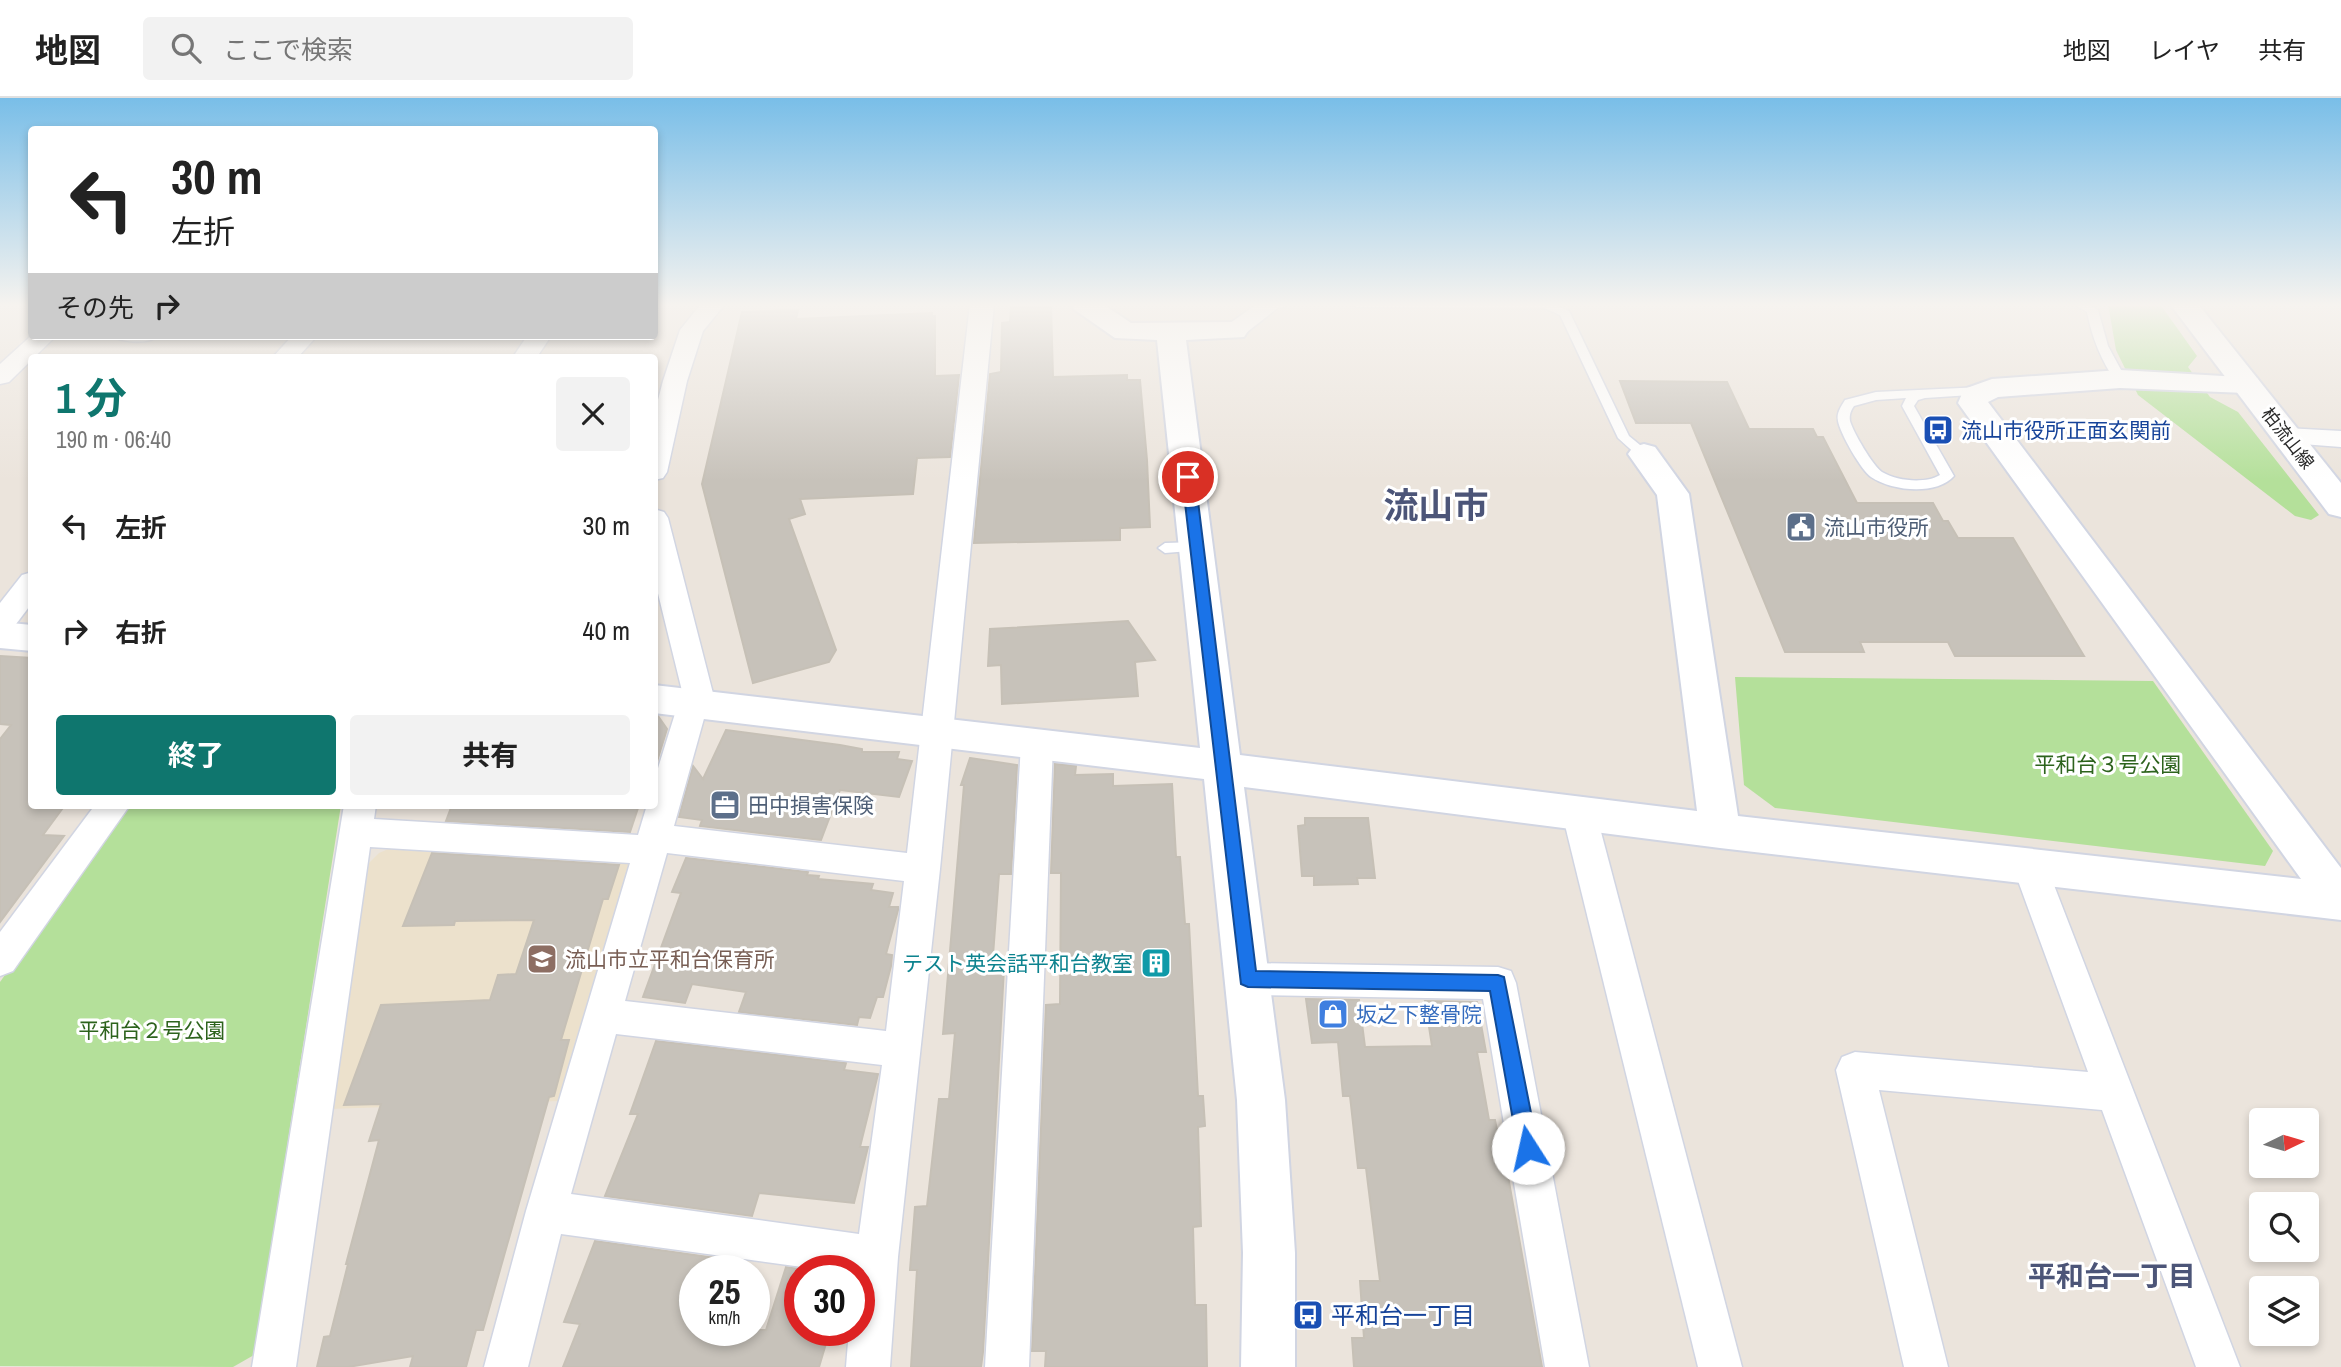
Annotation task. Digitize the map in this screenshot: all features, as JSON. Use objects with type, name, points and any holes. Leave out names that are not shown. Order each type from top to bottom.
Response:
[{"type":"street","points":[[0,377],[15,363]]},
{"type":"street","points":[[658,455],[682,363]]},
{"type":"street","points":[[868,1367],[877,1257],[903,1050],[976,363]]},
{"type":"street","points":[[1172,363],[1181,548],[1223,766],[1261,1100],[1269,1253],[1268,1367]]},
{"type":"street","name":"柏流山線","points":[[2230,363],[2341,506]]},
{"type":"street","points":[[2246,384],[2120,379],[2006,387],[1982,391],[1975,396],[1973,403],[2341,902]]},
{"type":"street","points":[[2286,436],[2341,439]]},
{"type":"street","points":[[1644,454],[1674,494],[1720,831]]},
{"type":"street","points":[[506,1367],[547,1211],[652,844],[683,703],[658,544]]},
{"type":"street","points":[[0,624],[28,587]]},
{"type":"street","points":[[0,635],[28,638]]},
{"type":"street","points":[[683,703],[1223,766],[1255,773],[1720,831],[2341,902]]},
{"type":"street","points":[[1007,1367],[1037,744]]},
{"type":"street","points":[[0,960],[111,809]]},
{"type":"street","points":[[1579,813],[1720,1367]]},
{"type":"street","points":[[274,1367],[358,819],[923,869]]},
{"type":"street","points":[[2030,867],[2218,1367]]},
{"type":"street","points":[[1248,979],[1498,983],[1567,1367]]},
{"type":"street","points":[[603,1017],[903,1050]]},
{"type":"street","points":[[1926,1367],[1855,1070],[2113,1093]]},
{"type":"street","points":[[547,1211],[877,1257]]},
{"type":"lane","points":[[1588,363],[1624,438],[1644,454]]},
{"type":"lane","points":[[2109,363],[2120,379]]},
{"type":"lane","points":[[1920,395],[1913,397],[1908,407],[1947,476],[1936,483],[1904,484],[1879,476],[1869,468],[1844,422],[1844,412],[1849,403],[1876,396],[1982,391]]},
{"type":"shaded area","points":[[391,848],[623,855],[631,869],[560,1101],[329,1109],[369,863],[379,853]]},
{"type":"green space","points":[[2122,363],[2191,363],[2188,367],[2210,397],[2238,412],[2319,515],[2311,520],[2295,516],[2138,395]]},
{"type":"green space","name":"平和台３号公園","points":[[1735,677],[2153,681],[2273,851],[2265,866],[1775,808],[1744,785]]},
{"type":"green space","name":"平和台２号公園","points":[[122,809],[340,809],[254,1355],[233,1367],[0,1366],[0,982]]},
{"type":"building","points":[[730,363],[935,363],[935,376],[959,375],[950,457],[917,458],[913,494],[800,499],[805,514],[789,519],[836,650],[829,662],[753,683],[702,484]]},
{"type":"building","points":[[1001,363],[1053,363],[1053,377],[1127,375],[1127,380],[1140,380],[1150,527],[1120,528],[1120,540],[974,543],[990,374],[1001,372]]},
{"type":"building","points":[[1620,381],[1727,382],[1749,429],[1813,429],[1817,437],[1823,437],[1857,503],[1933,503],[1943,521],[1948,521],[1958,538],[2013,538],[2084,656],[1955,656],[1948,642],[1860,642],[1864,652],[1785,652],[1691,423],[1636,423]]},
{"type":"building","points":[[1128,621],[1155,660],[1135,662],[1138,696],[1002,704],[1001,665],[988,666],[990,629]]},
{"type":"building","points":[[0,656],[28,658],[28,809],[62,809],[43,835],[64,836],[0,922],[0,739],[11,725],[0,724]]},
{"type":"building","points":[[658,716],[667,729],[658,758]]},
{"type":"building","points":[[726,730],[840,745],[862,749],[862,752],[899,752],[897,759],[912,761],[899,797],[840,790],[821,840],[700,826],[702,820],[679,817],[693,766],[703,779]]},
{"type":"building","points":[[970,758],[1017,765],[1011,874],[999,874],[992,969],[1004,968],[983,1352],[981,1367],[911,1367],[917,1270],[910,1270],[915,1207],[927,1206],[939,1099],[949,1099],[955,1033],[943,1034],[964,785],[961,785]]},
{"type":"building","points":[[1055,764],[1076,766],[1075,775],[1113,774],[1113,786],[1172,784],[1176,857],[1180,857],[1185,924],[1189,924],[1198,1096],[1203,1096],[1205,1126],[1198,1127],[1201,1226],[1193,1227],[1195,1305],[1206,1305],[1207,1367],[1045,1367],[1046,1351],[1032,1351],[1046,1005],[1060,1004],[1061,873],[1051,873]]},
{"type":"building","points":[[450,809],[638,809],[630,832],[446,821]]},
{"type":"building","points":[[1305,818],[1368,818],[1375,878],[1357,878],[1358,884],[1314,885],[1314,876],[1302,876],[1298,826],[1305,825]]},
{"type":"building","points":[[432,853],[619,865],[608,899],[603,899],[561,1040],[569,1040],[554,1096],[549,1097],[483,1330],[476,1330],[466,1367],[410,1367],[413,1356],[348,1367],[317,1367],[324,1337],[330,1336],[379,1140],[369,1141],[381,1104],[344,1105],[381,1005],[490,1000],[498,975],[516,974],[534,920],[455,921],[454,925],[403,926]]},
{"type":"building","points":[[686,858],[808,872],[807,875],[819,876],[818,879],[873,884],[871,890],[893,893],[889,907],[898,907],[898,910],[886,954],[892,955],[891,966],[883,997],[877,997],[870,1018],[859,1017],[857,1025],[739,1012],[746,992],[692,984],[685,1003],[643,997],[681,893],[672,892]]},
{"type":"building","points":[[1306,999],[1359,1000],[1365,1047],[1432,1046],[1425,1001],[1477,1002],[1486,1052],[1477,1052],[1489,1120],[1495,1120],[1506,1165],[1542,1367],[1354,1367],[1352,1338],[1364,1338],[1360,1281],[1380,1281],[1366,1168],[1358,1168],[1350,1096],[1343,1096],[1338,1042],[1312,1043]]},
{"type":"building","points":[[656,1041],[846,1063],[844,1070],[878,1074],[860,1147],[868,1147],[854,1203],[759,1193],[752,1216],[605,1196],[638,1114],[630,1114]]},
{"type":"building","points":[[595,1241],[694,1255],[679,1255],[679,1346],[770,1346],[770,1317],[784,1273],[784,1346],[825,1346],[819,1367],[563,1367],[580,1324],[564,1322]]},
{"type":"place","name":"流山市役所正面玄関前","points":[[1938,430]]},
{"type":"place","name":"流山市役所","points":[[1801,527]]},
{"type":"place","name":"田中損害保険","points":[[725,805]]},
{"type":"place","name":"流山市立平和台保育所","points":[[542,959]]},
{"type":"place","name":"テスト英会話平和台教室","points":[[1156,963]]},
{"type":"place","name":"坂之下整骨院","points":[[1333,1014]]},
{"type":"place","name":"平和台一丁目","points":[[1308,1315]]},
{"type":"district","name":"流山市","points":[[1436,505]]},
{"type":"district","name":"平和台一丁目","points":[[2112,1276]]},
{"type":"route","points":[[1188,477],[1248,979],[1498,983],[1528,1148]]}]
